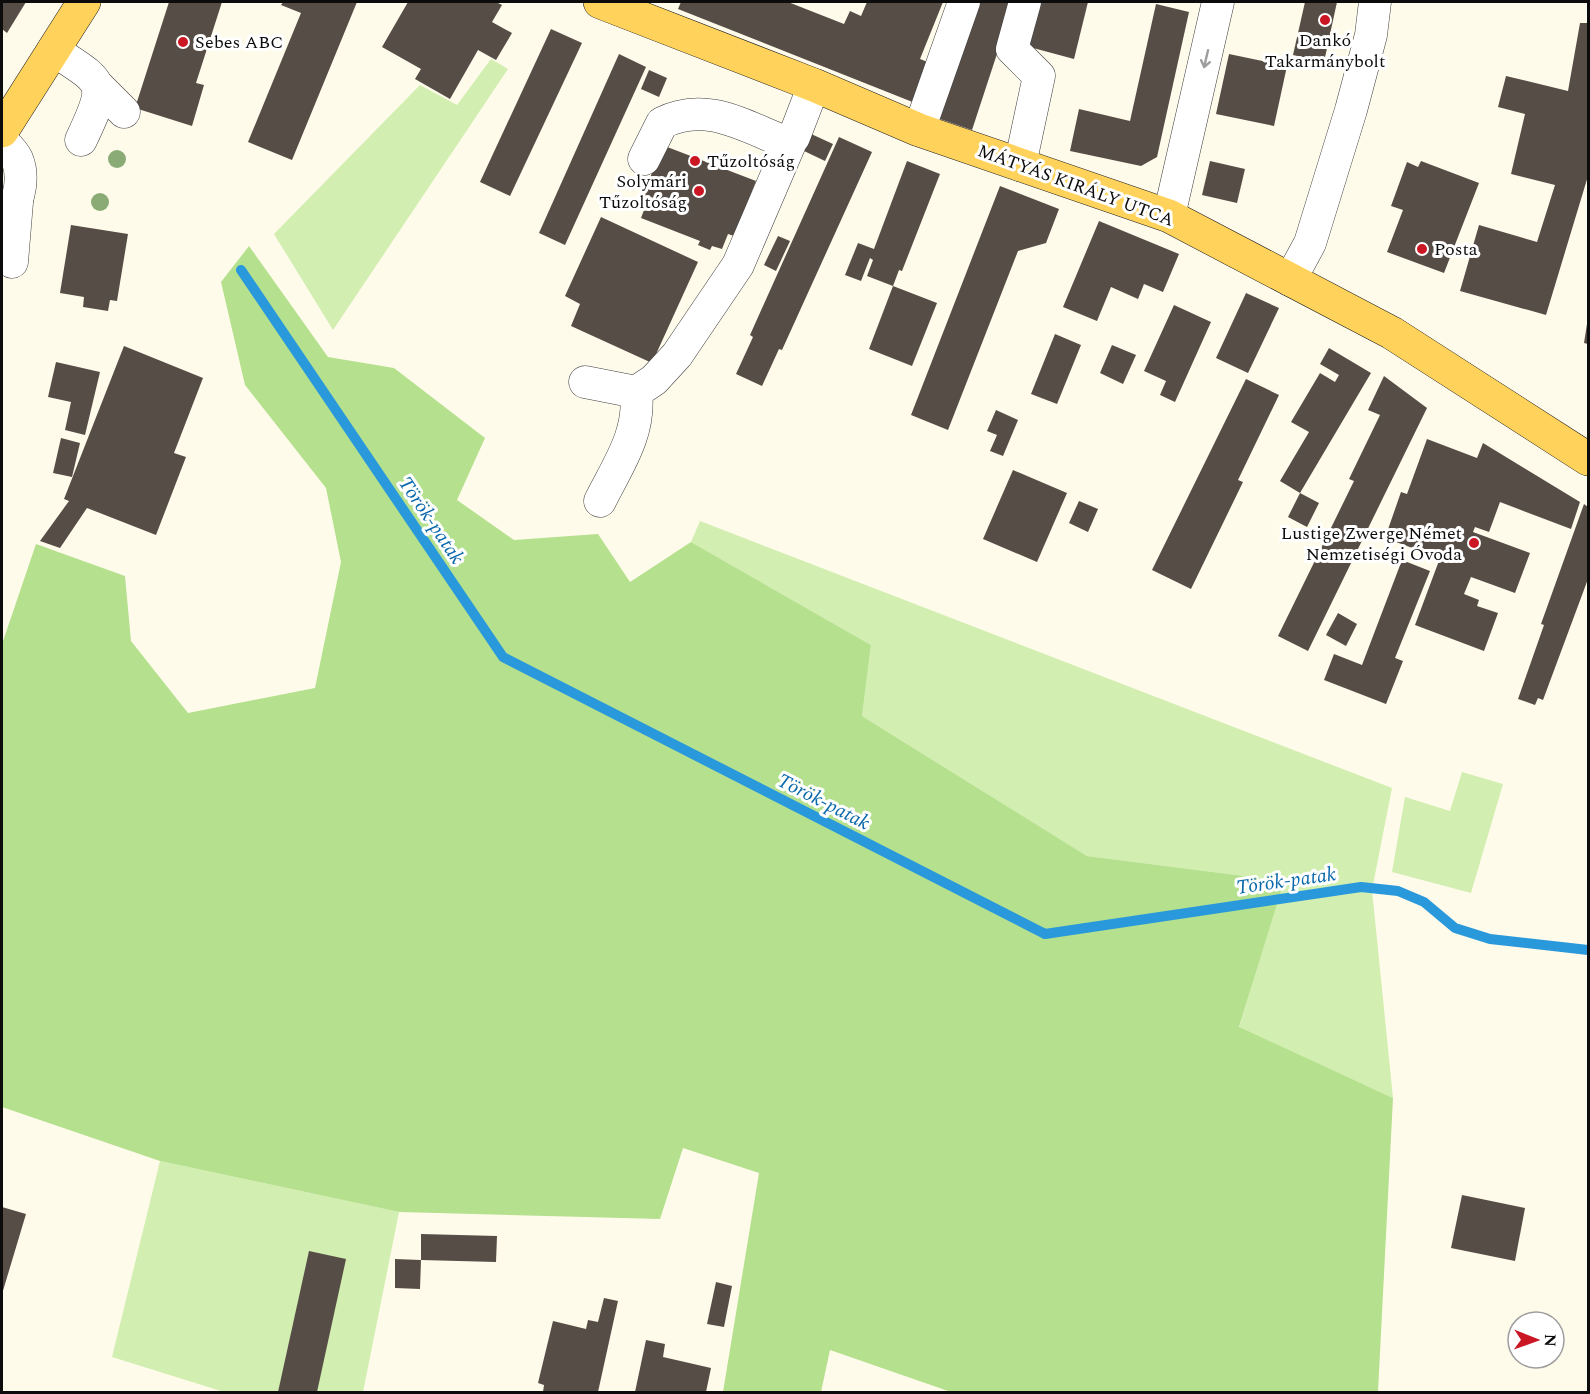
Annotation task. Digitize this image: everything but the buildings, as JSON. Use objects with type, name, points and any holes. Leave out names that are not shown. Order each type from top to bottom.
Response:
[{"type":"main road","points":[[2,130],[84,2]]},
{"type":"main road","name":"MÁTYÁS KIRÁLY UTCA","points":[[624,6],[918,130],[1169,216],[1392,333],[1588,459]]},
{"type":"street","points":[[918,130],[964,2]]},
{"type":"street","points":[[1020,165],[1039,76],[1012,49],[1025,2]]},
{"type":"street","points":[[1169,216],[1218,2]]},
{"type":"street","points":[[1290,280],[1310,243],[1351,110],[1371,35],[1375,2]]},
{"type":"street","points":[[53,50],[93,76],[99,87],[124,112]]},
{"type":"street","points":[[585,382],[636,392],[654,380],[677,355],[738,265],[814,85]]},
{"type":"street","points":[[81,140],[97,106],[99,87]]},
{"type":"street","points":[[644,159],[662,123],[698,112],[719,116],[783,141],[792,139]]},
{"type":"street","points":[[2,141],[16,156],[21,170],[9,214],[12,262]]},
{"type":"street","points":[[600,501],[633,436],[638,412],[636,392]]},
{"type":"green space","points":[[491,59],[508,69],[333,330],[274,234],[420,85],[457,105]]},
{"type":"green space","points":[[249,246],[328,357],[394,368],[485,438],[457,500],[514,540],[598,534],[630,582],[691,542],[871,645],[862,716],[1087,856],[1284,881],[1239,1027],[1393,1098],[1378,1392],[951,1392],[830,1350],[821,1392],[723,1392],[759,1173],[683,1148],[660,1219],[399,1212],[160,1161],[2,1107],[2,644],[36,544],[125,576],[131,641],[188,713],[315,688],[341,562],[326,488],[245,385],[221,282]]},
{"type":"green space","points":[[700,521],[1392,788],[1372,890],[1393,1098],[1239,1028],[1283,881],[1087,856],[862,716],[871,645],[691,542]]},
{"type":"green space","points":[[1462,772],[1503,784],[1471,893],[1392,872],[1405,797],[1450,811]]},
{"type":"green space","points":[[160,1161],[399,1212],[363,1392],[224,1392],[112,1357]]},
{"type":"waterway","name":"Török-patak","points":[[241,270],[503,657],[1045,934],[1361,887],[1398,891],[1424,902],[1455,928],[1490,939],[1588,950]]},
{"type":"place","name":"Dankó Takarmánybolt","points":[[1325,20]]},
{"type":"place","name":"Sebes ABC","points":[[183,42]]},
{"type":"place","name":"Tűzoltóság","points":[[695,161]]},
{"type":"place","name":"Solymári Tűzoltóság","points":[[699,191]]},
{"type":"place","name":"Posta","points":[[1422,249]]},
{"type":"place","name":"Lustige Zwerge Német Nemzetiségi Óvoda","points":[[1474,543]]}]
